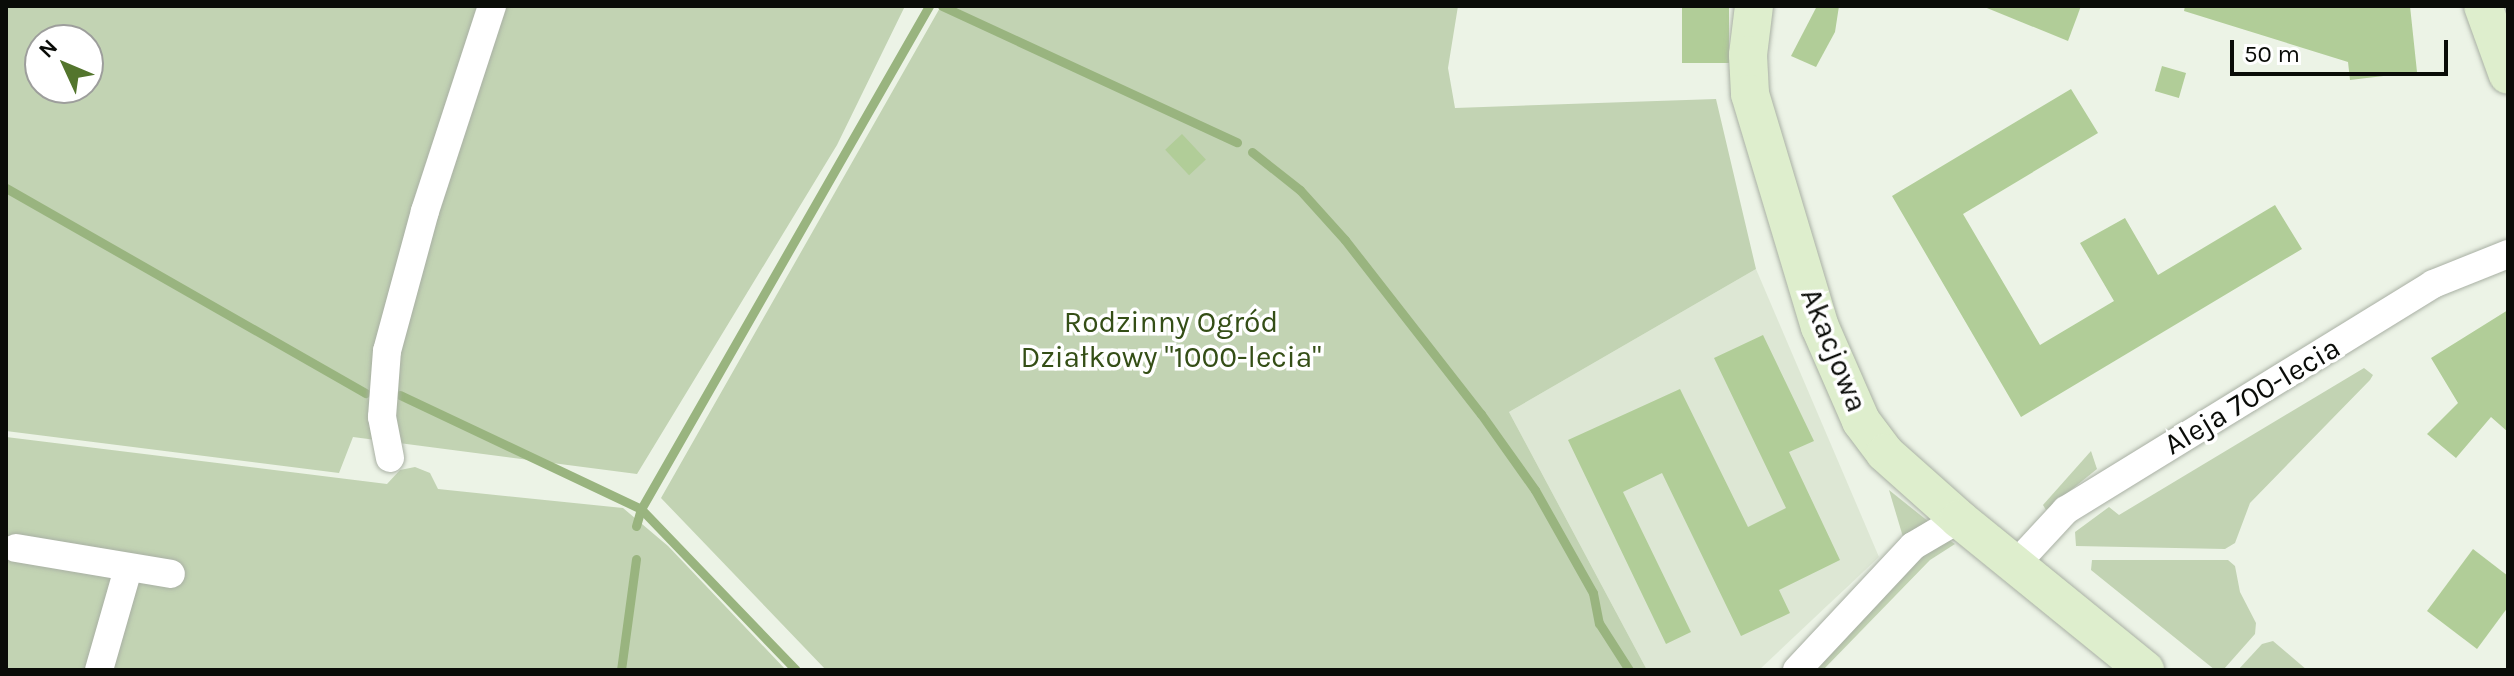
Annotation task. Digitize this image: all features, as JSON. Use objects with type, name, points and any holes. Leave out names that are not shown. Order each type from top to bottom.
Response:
[{"type":"street","points":[[390,458],[382,417],[387,351],[425,211],[492,6]]},
{"type":"street","name":"Akacjowa","points":[[1754,6],[1748,55],[1750,94],[1832,361],[1861,421],[1885,453],[1959,519],[2145,670]]},
{"type":"street","points":[[2483,6],[2508,75]]},
{"type":"street","name":"Aleja 700-lecia","points":[[2015,565],[2066,510],[2433,284],[2508,254]]},
{"type":"street","points":[[1797,670],[1913,546],[1959,519]]},
{"type":"street","points":[[16,548],[171,574]]},
{"type":"street","points":[[99,670],[128,569]]},
{"type":"shaded area","points":[[1756,269],[1879,557],[1759,670],[1647,670],[1509,412]]},
{"type":"green space","points":[[6,6],[905,6],[837,145],[637,474],[353,437],[339,473],[6,431]]},
{"type":"green space","name":"Rodzinny Ogród Działkowy \"1000-lecia\"","points":[[941,6],[1458,6],[1448,68],[1455,108],[1716,99],[1756,269],[1509,412],[1647,670],[826,670],[661,498]]},
{"type":"green space","points":[[2364,368],[2373,375],[2370,380],[2250,503],[2235,543],[2225,549],[2076,546],[2075,532],[2109,507],[2119,515]]},
{"type":"green space","points":[[6,437],[387,484],[400,470],[415,467],[430,473],[438,489],[623,508],[668,546],[786,670],[6,670]]},
{"type":"green space","points":[[2091,451],[2097,469],[2046,510],[2043,505]]},
{"type":"green space","points":[[1889,490],[1934,526],[1906,547]]},
{"type":"green space","points":[[1949,540],[1955,544],[1930,560],[1823,670],[1805,670],[1914,557]]},
{"type":"green space","points":[[2092,560],[2228,560],[2235,566],[2240,592],[2256,623],[2255,634],[2224,669],[2215,670],[2091,570]]},
{"type":"green space","points":[[2273,641],[2307,670],[2238,670],[2262,644]]},
{"type":"building","points":[[1682,6],[1729,6],[1729,63],[1682,63]]},
{"type":"building","points":[[1817,6],[1839,6],[1835,32],[1816,67],[1791,56]]},
{"type":"building","points":[[1982,6],[2081,6],[2068,41]]},
{"type":"building","points":[[2185,6],[2410,6],[2417,72],[2350,80],[2348,62],[2184,11]]},
{"type":"building","points":[[2162,66],[2186,73],[2179,98],[2155,91]]},
{"type":"building","points":[[2071,89],[2098,133],[1963,214],[2040,345],[2114,301],[2080,243],[2125,218],[2158,275],[2275,205],[2302,249],[2021,417],[1892,196]]},
{"type":"building","points":[[1182,134],[1206,160],[1189,175],[1165,150]]},
{"type":"building","points":[[2508,310],[2508,432],[2491,417],[2456,458],[2427,434],[2458,403],[2431,358]]},
{"type":"building","points":[[1763,335],[1814,441],[1789,452],[1840,560],[1779,590],[1790,613],[1741,636],[1662,473],[1623,492],[1691,632],[1666,644],[1568,440],[1680,389],[1748,527],[1786,508],[1714,358]]},
{"type":"building","points":[[2473,549],[2508,576],[2508,607],[2477,649],[2427,611]]},
{"type":"waterway","points":[[636,526],[641,509],[929,6]]},
{"type":"waterway","points":[[942,6],[1237,142]]},
{"type":"waterway","points":[[1252,152],[1300,190],[1345,240],[1481,414],[1535,490],[1593,593],[1599,623],[1629,670]]},
{"type":"waterway","points":[[6,188],[366,393]]},
{"type":"waterway","points":[[400,395],[641,509],[796,670]]},
{"type":"waterway","points":[[621,670],[636,559]]}]
